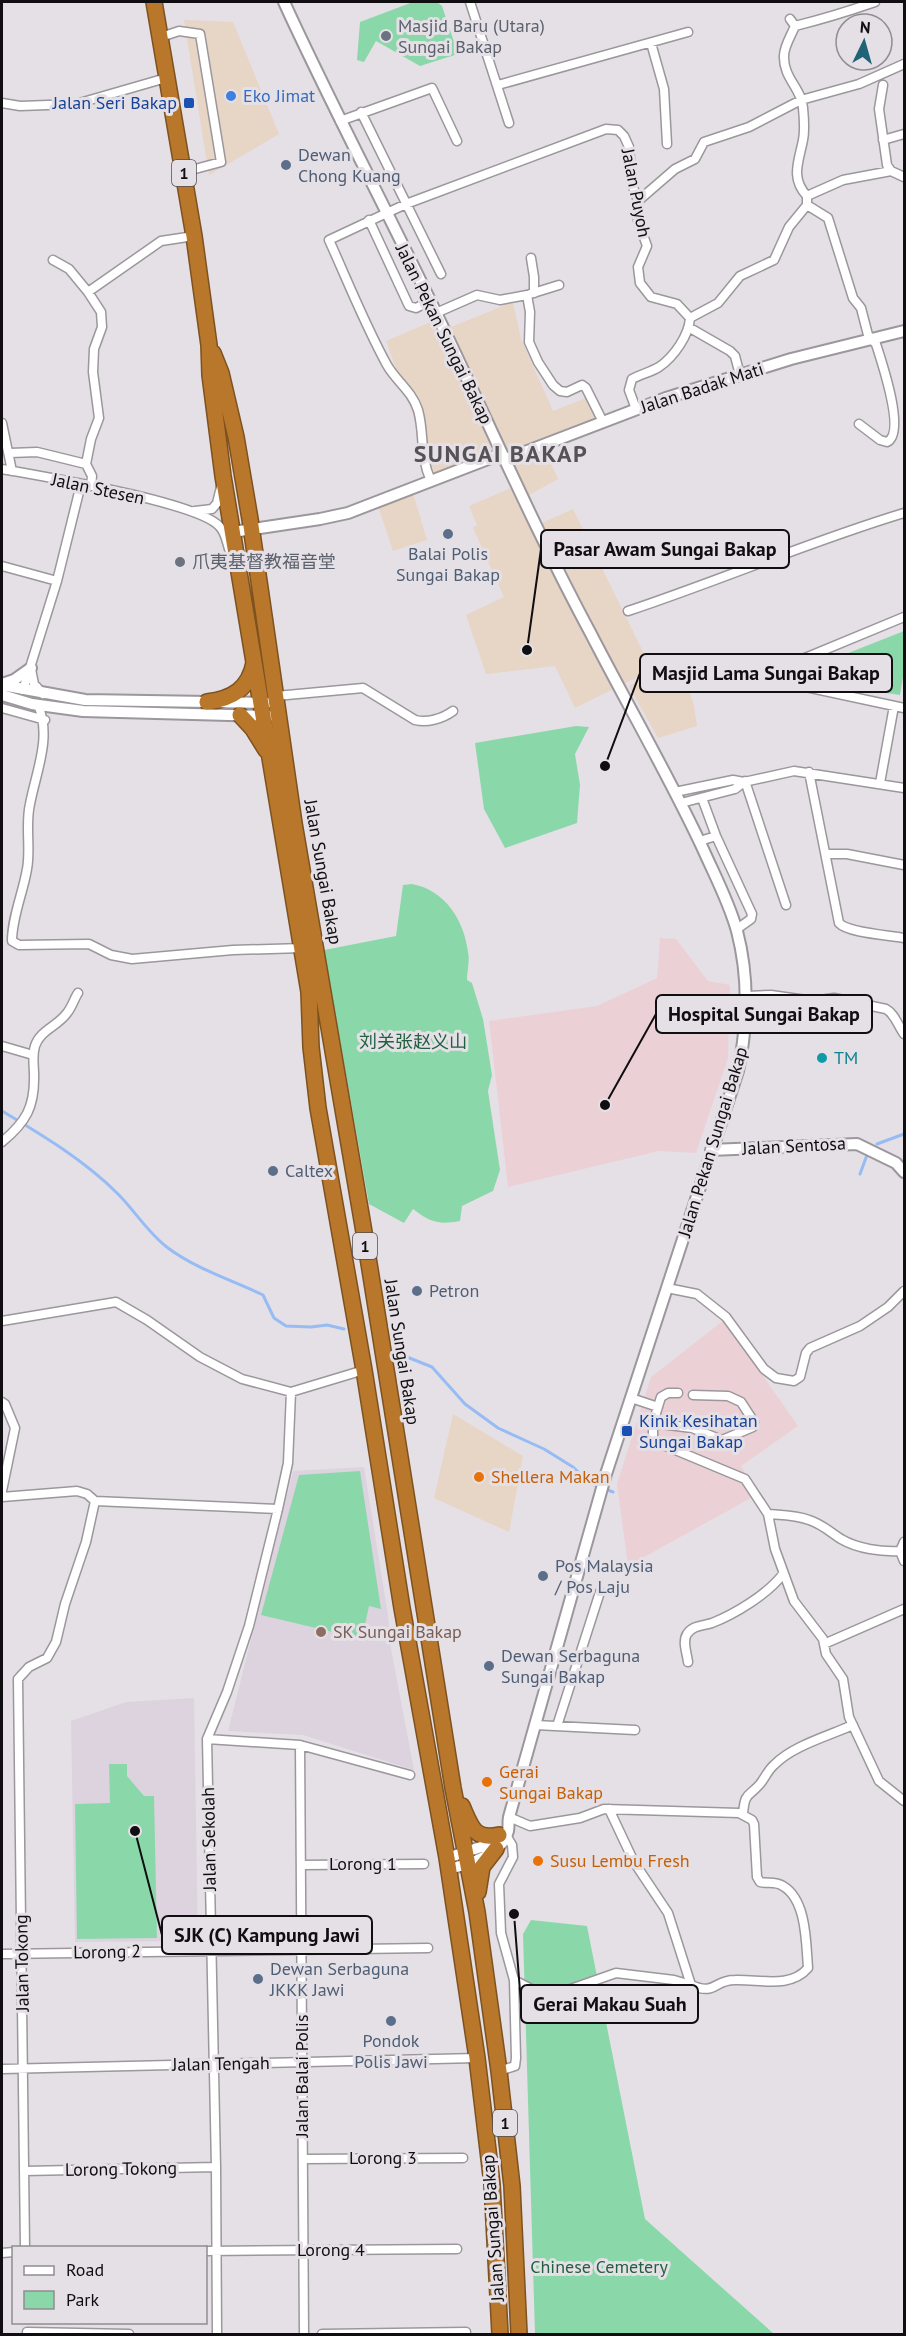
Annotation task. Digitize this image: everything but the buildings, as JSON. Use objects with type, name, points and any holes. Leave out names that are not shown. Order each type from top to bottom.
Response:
[{"type":"highway","name":"Jalan Sungai Bakap","points":[[154,2],[184,172],[217,385],[252,529],[271,707],[294,823],[363,1226],[453,1788],[477,1912],[512,2186],[519,2334]]},
{"type":"highway","name":"Jalan Sungai Bakap","points":[[223,415],[223,476],[254,660],[271,707],[271,764],[303,948],[309,992],[311,1047],[318,1108],[364,1370],[402,1608],[448,1864],[477,2058],[492,2184],[500,2334]]},
{"type":"highway","points":[[207,702],[230,698],[239,692],[247,683],[254,660]]},
{"type":"highway","points":[[240,716],[253,729],[264,746],[271,764]]},
{"type":"highway","points":[[453,1788],[474,1831],[486,1837],[504,1832]]},
{"type":"highway","points":[[477,1912],[480,1874],[504,1832]]},
{"type":"main road","name":"Jalan Pekan Sungai Bakap","points":[[284,2],[590,634],[700,842],[728,904],[737,929],[743,957],[747,996],[745,1039],[738,1071],[606,1474],[504,1832]]},
{"type":"main road","name":"Jalan Badak Mati","points":[[233,532],[348,513],[431,481],[636,409],[791,359],[904,331]]},
{"type":"main road","points":[[2,684],[14,680],[31,668]]},
{"type":"main road","points":[[2,684],[23,690],[85,700],[207,702],[271,707]]},
{"type":"main road","points":[[23,690],[35,705]]},
{"type":"main road","points":[[2,695],[35,705],[83,711],[240,716],[271,707]]},
{"type":"main road","name":"Jalan Sentosa","points":[[711,1150],[857,1144],[896,1163],[904,1172]]},
{"type":"main road","points":[[448,1864],[466,1858],[504,1832]]},
{"type":"street","points":[[470,2],[509,123]]},
{"type":"street","points":[[859,424],[880,440],[887,442],[896,434],[901,418],[876,344],[868,335],[861,308],[854,298],[828,218],[807,200],[795,174],[804,137],[801,100],[790,81],[784,57],[793,23],[843,14],[875,2]]},
{"type":"street","points":[[160,37],[179,31],[200,34],[221,162],[184,172]]},
{"type":"street","points":[[498,85],[688,32]]},
{"type":"street","points":[[651,43],[664,89],[667,144]]},
{"type":"street","points":[[638,201],[675,169],[695,159],[704,142],[749,127],[801,100],[859,84],[904,64]]},
{"type":"street","points":[[2,103],[20,106],[76,104],[166,78]]},
{"type":"street","points":[[883,85],[879,109],[887,165],[891,171],[904,177]]},
{"type":"street","points":[[340,121],[432,88],[457,141]]},
{"type":"street","points":[[361,112],[441,274]]},
{"type":"street","name":"Jalan Puyoh","points":[[431,481],[423,458],[418,410],[411,393],[388,368],[367,327],[329,240],[406,204],[606,129],[618,130],[624,136],[628,147],[632,184],[638,201],[638,221],[647,246],[638,267],[640,283],[651,297],[677,304],[690,318]]},
{"type":"street","points":[[883,140],[904,134]]},
{"type":"street","points":[[636,409],[629,390],[632,379],[666,362],[690,328],[690,318],[718,303],[740,276],[774,260],[789,227],[807,200],[843,180],[891,171]]},
{"type":"street","points":[[369,220],[409,306],[416,308],[430,301]]},
{"type":"street","points":[[88,292],[161,241],[194,236]]},
{"type":"street","points":[[531,258],[534,277],[530,294],[529,342],[538,362],[553,385],[560,391],[567,392],[582,385],[586,388],[603,422]]},
{"type":"street","points":[[53,260],[69,269],[88,292],[100,312],[102,327],[94,349],[93,372],[99,418],[91,439],[86,464],[92,476],[91,486]]},
{"type":"street","points":[[436,313],[477,295],[500,300],[559,285]]},
{"type":"street","points":[[690,328],[730,351],[735,356],[740,375]]},
{"type":"street","points":[[2,423],[12,471]]},
{"type":"street","points":[[10,453],[37,452],[86,464]]},
{"type":"street","name":"Jalan Stesen","points":[[2,469],[91,486],[195,511],[221,528],[242,590]]},
{"type":"street","points":[[195,511],[212,508],[217,503],[223,476]]},
{"type":"street","points":[[23,690],[57,581],[81,484]]},
{"type":"street","points":[[628,612],[706,585],[739,570],[839,533],[904,513]]},
{"type":"street","points":[[2,566],[57,581]]},
{"type":"street","points":[[904,617],[759,677],[904,708]]},
{"type":"street","points":[[795,662],[793,673],[796,685]]},
{"type":"street","points":[[31,668],[34,684],[43,693]]},
{"type":"street","points":[[271,707],[363,688],[415,720],[445,717],[453,711]]},
{"type":"street","points":[[35,705],[45,720]]},
{"type":"street","points":[[880,783],[894,706]]},
{"type":"street","points":[[55,707],[45,720],[39,768],[29,805],[27,871],[19,897],[12,941],[19,945],[89,944],[111,955],[132,959],[233,950],[303,948]]},
{"type":"street","points":[[2,708],[45,720]]},
{"type":"street","points":[[675,792],[794,771],[904,788]]},
{"type":"street","points":[[809,772],[839,923],[844,928],[904,938]]},
{"type":"street","points":[[681,803],[735,789],[744,781]]},
{"type":"street","points":[[744,781],[786,905]]},
{"type":"street","points":[[702,798],[753,914],[752,919],[737,929]]},
{"type":"street","points":[[700,842],[717,836]]},
{"type":"street","points":[[827,854],[847,854],[904,865]]},
{"type":"street","points":[[2,1142],[15,1132],[28,1116],[34,1083],[35,1044],[42,1034],[66,1014],[78,993]]},
{"type":"street","points":[[747,996],[771,995],[813,1002],[834,998],[886,1009],[892,1012],[895,1022],[904,1034]]},
{"type":"street","points":[[2,1046],[33,1055]]},
{"type":"street","points":[[667,1288],[697,1294],[726,1317],[764,1369],[776,1378],[794,1381],[800,1377],[806,1353],[810,1348],[860,1326],[888,1307],[904,1292]]},
{"type":"street","points":[[2,1321],[116,1302],[147,1320],[200,1357],[242,1379],[291,1392],[364,1370]]},
{"type":"street","name":"Jalan Sekolah","points":[[217,2334],[216,2167],[207,1739],[227,1692],[249,1626],[278,1509],[288,1463],[291,1392]]},
{"type":"street","points":[[678,1393],[668,1393],[661,1397],[653,1423],[653,1438],[661,1444],[745,1479],[768,1514],[783,1575],[794,1601],[820,1635],[831,1663],[843,1679],[849,1717],[879,1781],[904,1801]]},
{"type":"street","points":[[653,1423],[692,1428],[722,1440],[753,1426],[754,1422],[741,1402],[728,1396],[693,1395]]},
{"type":"street","points":[[631,1398],[658,1407]]},
{"type":"street","points":[[2,1402],[15,1428],[2,1491]]},
{"type":"street","points":[[2,1497],[77,1491],[87,1494],[95,1501],[278,1509]]},
{"type":"street","name":"Jalan Tokong","points":[[26,2246],[18,1679],[29,1667],[47,1658],[56,1642],[65,1604],[86,1542],[95,1501]]},
{"type":"street","points":[[768,1514],[807,1519],[826,1527],[843,1540],[864,1547],[885,1552],[900,1551]]},
{"type":"street","points":[[904,1542],[900,1551],[904,1561]]},
{"type":"street","points":[[688,1662],[685,1644],[687,1635],[694,1627],[712,1623],[759,1597],[774,1586],[783,1575]]},
{"type":"street","points":[[557,1726],[600,1592]]},
{"type":"street","points":[[824,1644],[904,1609]]},
{"type":"street","points":[[535,1725],[635,1730]]},
{"type":"street","points":[[743,1814],[744,1802],[748,1793],[759,1785],[773,1765],[789,1753],[853,1725]]},
{"type":"street","points":[[207,1739],[300,1745],[410,1775]]},
{"type":"street","name":"Jalan Balai Polis","points":[[300,1745],[304,2334]]},
{"type":"street","points":[[499,2071],[515,2066],[516,2058],[513,1980],[501,1934],[498,1884],[513,1857],[512,1845],[504,1832],[580,1818],[604,1809],[743,1814],[754,1824],[757,1877],[760,1882],[776,1883],[791,1892],[803,1918],[808,1968],[795,1978],[783,1981],[724,1981],[711,1989],[704,1990],[674,1980],[616,1972],[562,1992],[537,1992],[513,1980]]},
{"type":"street","points":[[609,1809],[634,1862],[671,1918],[691,1984]]},
{"type":"street","name":"Lorong 1","points":[[301,1865],[424,1864]]},
{"type":"street","name":"Lorong 2","points":[[2,1954],[428,1948]]},
{"type":"street","name":"Jalan Tengah","points":[[2,2068],[477,2058]]},
{"type":"street","name":"Lorong 3","points":[[303,2158],[463,2158]]},
{"type":"street","name":"Lorong Tokong","points":[[25,2171],[216,2167]]},
{"type":"street","name":"Lorong 4","points":[[207,2251],[457,2249]]},
{"type":"street","points":[[322,2334],[465,2332]]},
{"type":"street","points":[[27,2333],[129,2334]]},
{"type":"shaded area","points":[[184,20],[233,22],[279,134],[209,175]]},
{"type":"shaded area","points":[[513,302],[521,339],[553,411],[586,398],[597,420],[544,448],[558,479],[529,495],[542,523],[573,509],[648,662],[640,668],[642,675],[575,708],[555,666],[486,674],[466,615],[504,597],[473,528],[477,525],[469,506],[511,488],[493,454],[435,475],[386,341],[445,316],[451,327]]},
{"type":"shaded area","points":[[413,493],[427,540],[393,551],[378,506]]},
{"type":"shaded area","points":[[681,660],[697,726],[658,738],[629,686],[645,676],[642,668]]},
{"type":"shaded area","points":[[660,938],[676,939],[708,981],[730,985],[728,1058],[696,1153],[659,1151],[508,1187],[489,1021],[597,1006],[657,978]]},
{"type":"shaded area","points":[[724,1320],[798,1426],[741,1466],[758,1494],[628,1566],[617,1484],[651,1377]]},
{"type":"shaded area","name":"Shellera Makan","points":[[453,1414],[523,1456],[509,1532],[434,1498]]},
{"type":"shaded area","name":"SK Sungai Bakap","points":[[364,1467],[388,1615],[391,1649],[414,1770],[303,1735],[228,1731],[293,1471]]},
{"type":"shaded area","points":[[194,1698],[198,1941],[75,1942],[71,1721],[126,1702]]},
{"type":"green space","points":[[413,2],[437,2],[442,6],[458,54],[420,66],[376,41],[364,62],[357,60],[360,22]]},
{"type":"green space","points":[[904,631],[904,671],[900,695],[785,678]]},
{"type":"green space","points":[[576,726],[589,727],[575,754],[580,785],[577,823],[505,848],[484,809],[475,743]]},
{"type":"green space","name":"刘关张赵义山","points":[[412,884],[424,887],[443,900],[451,908],[462,929],[469,955],[467,980],[472,983],[483,1019],[492,1075],[488,1091],[500,1170],[493,1191],[462,1206],[460,1221],[435,1221],[413,1209],[404,1223],[369,1204],[324,950],[396,936],[403,885]]},
{"type":"green space","points":[[360,1471],[381,1609],[369,1606],[362,1639],[261,1615],[299,1475]]},
{"type":"green space","points":[[109,1764],[127,1764],[127,1776],[144,1796],[154,1796],[157,1938],[77,1939],[75,1804],[110,1803]]},
{"type":"green space","name":"Chinese Cemetery","points":[[531,1920],[587,1926],[645,2219],[774,2334],[535,2334],[523,1934]]},
{"type":"waterway","points":[[2,1111],[91,1170],[118,1194],[154,1236],[168,1248],[202,1268],[263,1295],[274,1318],[286,1326],[327,1325],[344,1329]]},
{"type":"waterway","name":"SUNGAI BAKAP","points":[[877,1144],[904,1134]]},
{"type":"waterway","name":"SUNGAI BAKAP","points":[[860,1174],[867,1155]]},
{"type":"waterway","points":[[397,1353],[432,1367],[465,1404],[498,1428],[544,1449],[573,1467],[590,1483],[613,1492]]},
{"type":"place","name":"Masjid Baru (Utara) Sungai Bakap","points":[[386,36]]},
{"type":"place","name":"Eko Jimat","points":[[231,96]]},
{"type":"place","name":"Jalan Seri Bakap","points":[[189,103]]},
{"type":"place","name":"Dewan Chong Kuang","points":[[286,165]]},
{"type":"place","name":"Balai Polis Sungai Bakap","points":[[448,534]]},
{"type":"place","name":"爪夷基督教福音堂","points":[[180,562]]},
{"type":"place","name":"Pasar Awam Sungai Bakap","points":[[527,650]]},
{"type":"place","name":"Masjid Lama Sungai Bakap","points":[[605,766]]},
{"type":"place","name":"TM","points":[[822,1058]]},
{"type":"place","name":"Hospital Sungai Bakap","points":[[605,1105]]},
{"type":"place","name":"Caltex","points":[[273,1171]]},
{"type":"place","name":"Petron","points":[[417,1291]]},
{"type":"place","name":"Kinik Kesihatan Sungai Bakap","points":[[627,1431]]},
{"type":"place","name":"Shellera Makan","points":[[479,1477]]},
{"type":"place","name":"Pos Malaysia / Pos Laju","points":[[543,1576]]},
{"type":"place","name":"SK Sungai Bakap","points":[[321,1632]]},
{"type":"place","name":"Dewan Serbaguna Sungai Bakap","points":[[489,1666]]},
{"type":"place","name":"Gerai Sungai Bakap","points":[[487,1782]]},
{"type":"place","name":"SJK (C) Kampung Jawi","points":[[135,1831]]},
{"type":"place","name":"Susu Lembu Fresh","points":[[538,1861]]},
{"type":"place","name":"Gerai Makau Suah","points":[[514,1914]]},
{"type":"place","name":"Dewan Serbaguna JKKK Jawi","points":[[258,1979]]},
{"type":"place","name":"Pondok Polis Jawi","points":[[391,2021]]},
{"type":"district","name":"SUNGAI BAKAP","points":[[501,454]]}]
